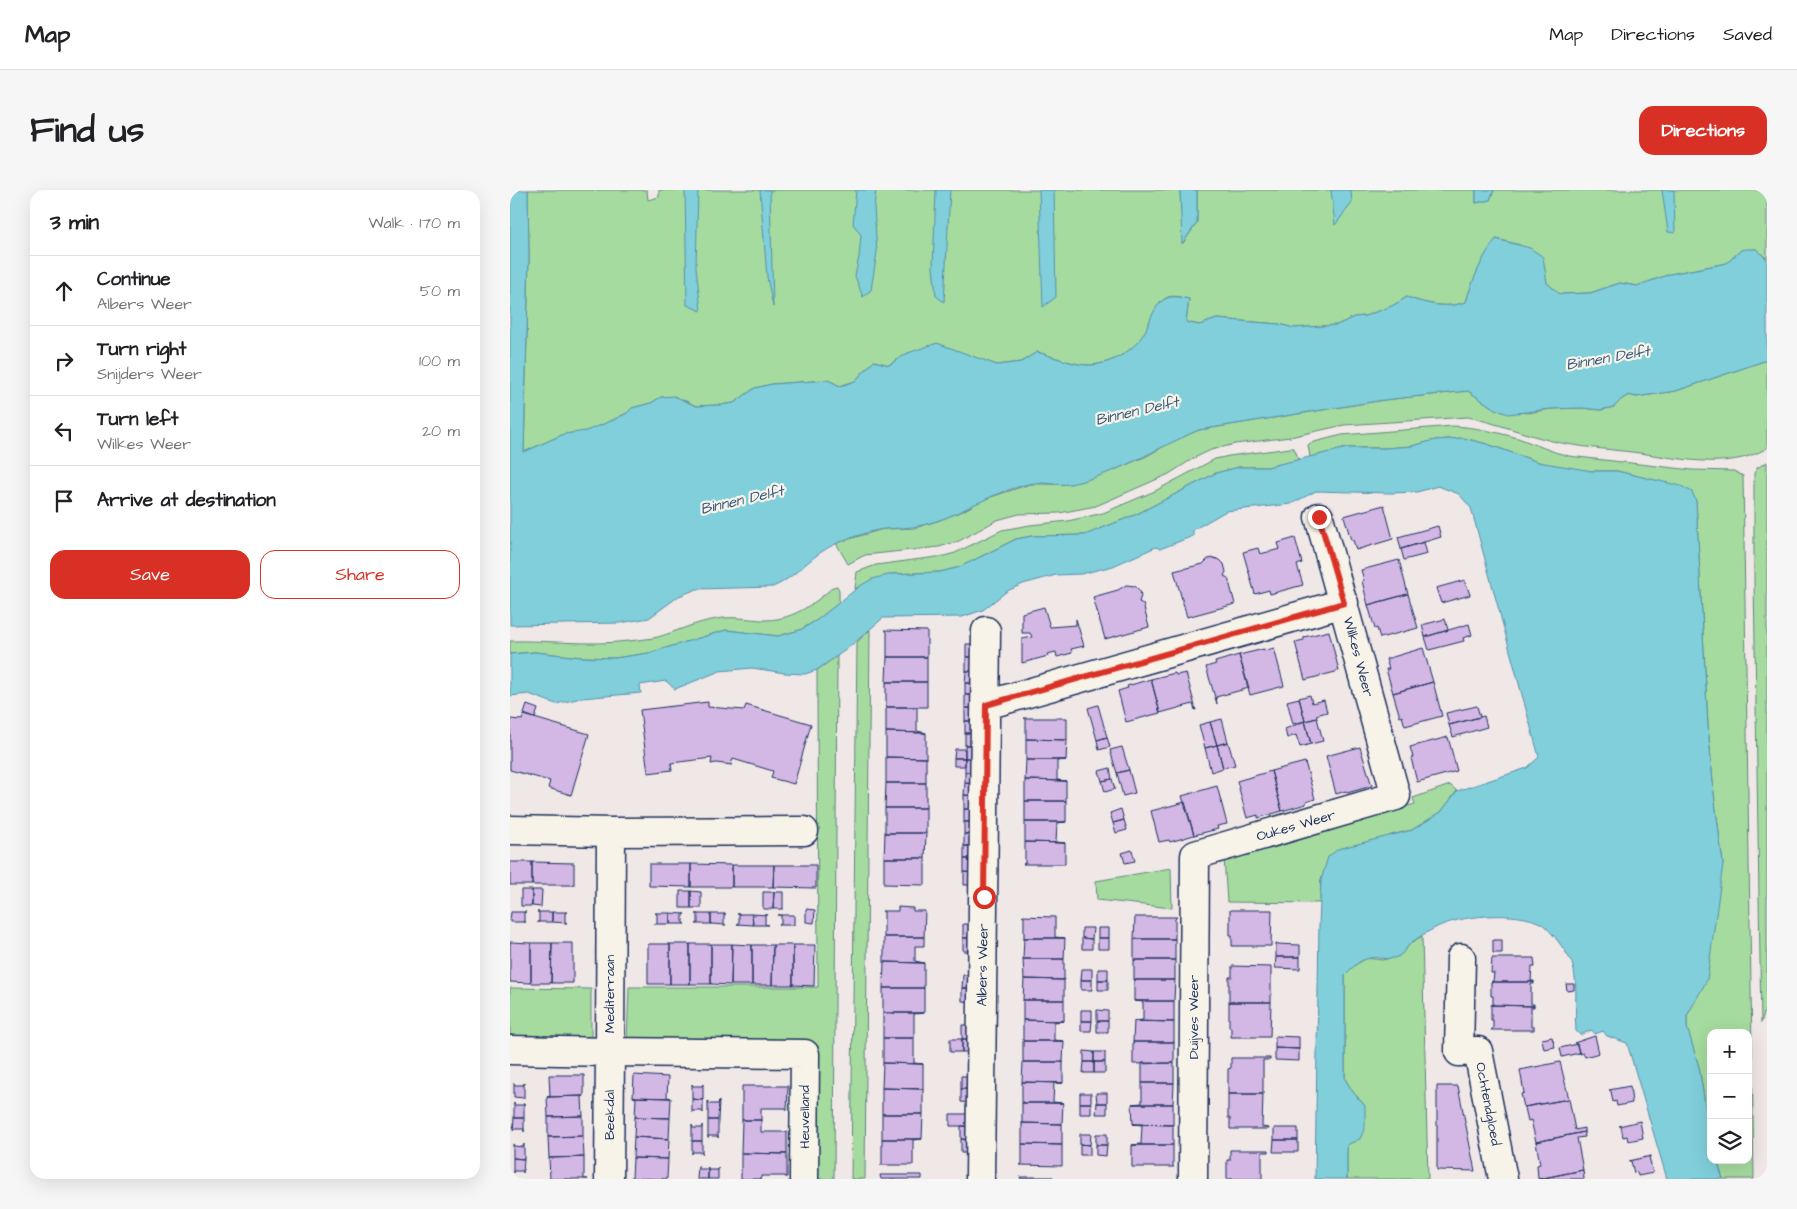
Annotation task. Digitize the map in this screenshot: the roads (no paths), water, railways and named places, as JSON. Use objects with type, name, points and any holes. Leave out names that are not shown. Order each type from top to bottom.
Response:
[{"type":"street","name":"Wilkes Weer","points":[[1319,517],[1396,796]]},
{"type":"street","points":[[986,705],[1344,603]]},
{"type":"street","name":"Albers Weer","points":[[980,1179],[986,631]]},
{"type":"street","name":"Oukes Weer","points":[[1195,856],[1396,796]]},
{"type":"street","points":[[510,830],[611,832],[804,831]]},
{"type":"street","name":"Mediterraan","points":[[611,832],[610,1052],[805,1054]]},
{"type":"street","name":"Duijves Weer","points":[[1193,1179],[1195,856]]},
{"type":"street","name":"Ochtendgloed","points":[[1461,958],[1459,1052],[1478,1051],[1504,1179]]},
{"type":"street","points":[[510,1050],[610,1052]]},
{"type":"street","name":"Beekdal","points":[[609,1179],[610,1052]]},
{"type":"street","name":"Heuvelland","points":[[804,1179],[805,1054]]},
{"type":"water","name":"Binnen Delft","points":[[510,190],[528,190],[529,256],[524,452],[564,434],[586,431],[611,421],[627,413],[632,408],[651,403],[661,397],[674,396],[696,406],[720,405],[734,403],[755,388],[772,384],[828,380],[840,386],[855,381],[874,361],[889,365],[908,353],[937,343],[997,365],[1021,362],[1037,352],[1068,362],[1095,365],[1119,357],[1134,346],[1144,333],[1158,304],[1169,297],[1189,299],[1186,322],[1199,325],[1217,319],[1279,324],[1294,328],[1337,325],[1354,317],[1365,316],[1392,306],[1407,297],[1436,305],[1459,304],[1466,302],[1478,269],[1496,239],[1530,248],[1543,257],[1547,283],[1560,294],[1590,293],[1620,283],[1637,286],[1670,274],[1727,263],[1741,250],[1756,249],[1767,259],[1767,360],[1676,391],[1636,397],[1629,395],[1614,407],[1600,410],[1582,408],[1551,409],[1508,414],[1495,409],[1468,391],[1384,400],[1199,430],[1120,468],[1087,480],[1070,484],[1028,484],[1011,489],[937,521],[913,527],[879,530],[838,543],[820,553],[782,583],[773,587],[697,589],[679,596],[649,618],[620,623],[510,625]]},
{"type":"water","points":[[685,190],[698,190],[696,267],[701,311],[687,305]]},
{"type":"water","points":[[760,190],[770,190],[773,307],[767,277]]},
{"type":"water","points":[[856,190],[876,190],[874,207],[877,252],[871,290],[863,297],[855,276],[861,235],[853,224]]},
{"type":"water","points":[[936,190],[950,190],[944,302],[936,296],[933,267]]},
{"type":"water","points":[[1039,190],[1054,190],[1056,297],[1043,307]]},
{"type":"water","points":[[1180,190],[1197,190],[1197,223],[1182,244]]},
{"type":"water","points":[[1331,190],[1351,190],[1352,203],[1335,225]]},
{"type":"water","points":[[1476,190],[1494,190],[1490,200],[1476,203]]},
{"type":"water","points":[[1662,190],[1674,190],[1675,233],[1668,232]]},
{"type":"water","points":[[1463,438],[1487,444],[1538,462],[1592,471],[1617,471],[1681,486],[1692,492],[1696,501],[1708,726],[1723,864],[1707,980],[1687,1016],[1687,1027],[1699,1067],[1707,1116],[1707,1164],[1718,1164],[1723,1179],[1667,1179],[1627,1043],[1607,1036],[1603,1031],[1595,1034],[1592,1030],[1580,1035],[1576,1031],[1576,988],[1572,963],[1567,954],[1542,924],[1519,917],[1488,916],[1473,917],[1446,924],[1415,940],[1399,956],[1395,958],[1366,959],[1345,975],[1345,1079],[1365,1106],[1365,1127],[1360,1139],[1347,1145],[1347,1179],[1315,1179],[1319,925],[1321,880],[1328,857],[1338,849],[1412,830],[1441,812],[1457,791],[1527,768],[1539,757],[1471,508],[1459,494],[1438,486],[1417,492],[1316,491],[1291,504],[1226,511],[1193,530],[1193,536],[1160,549],[1156,547],[1113,566],[1081,574],[1056,575],[1023,584],[1007,591],[983,610],[962,617],[883,618],[847,649],[817,670],[805,674],[752,668],[720,671],[675,689],[666,681],[640,685],[641,693],[581,698],[556,704],[529,694],[510,696],[510,654],[535,652],[581,657],[615,658],[649,653],[726,630],[778,636],[800,630],[817,620],[860,586],[872,579],[892,574],[940,572],[960,567],[1016,539],[1032,536],[1085,535],[1137,514],[1216,473],[1239,467],[1267,467],[1347,448],[1412,446],[1435,440]]}]
